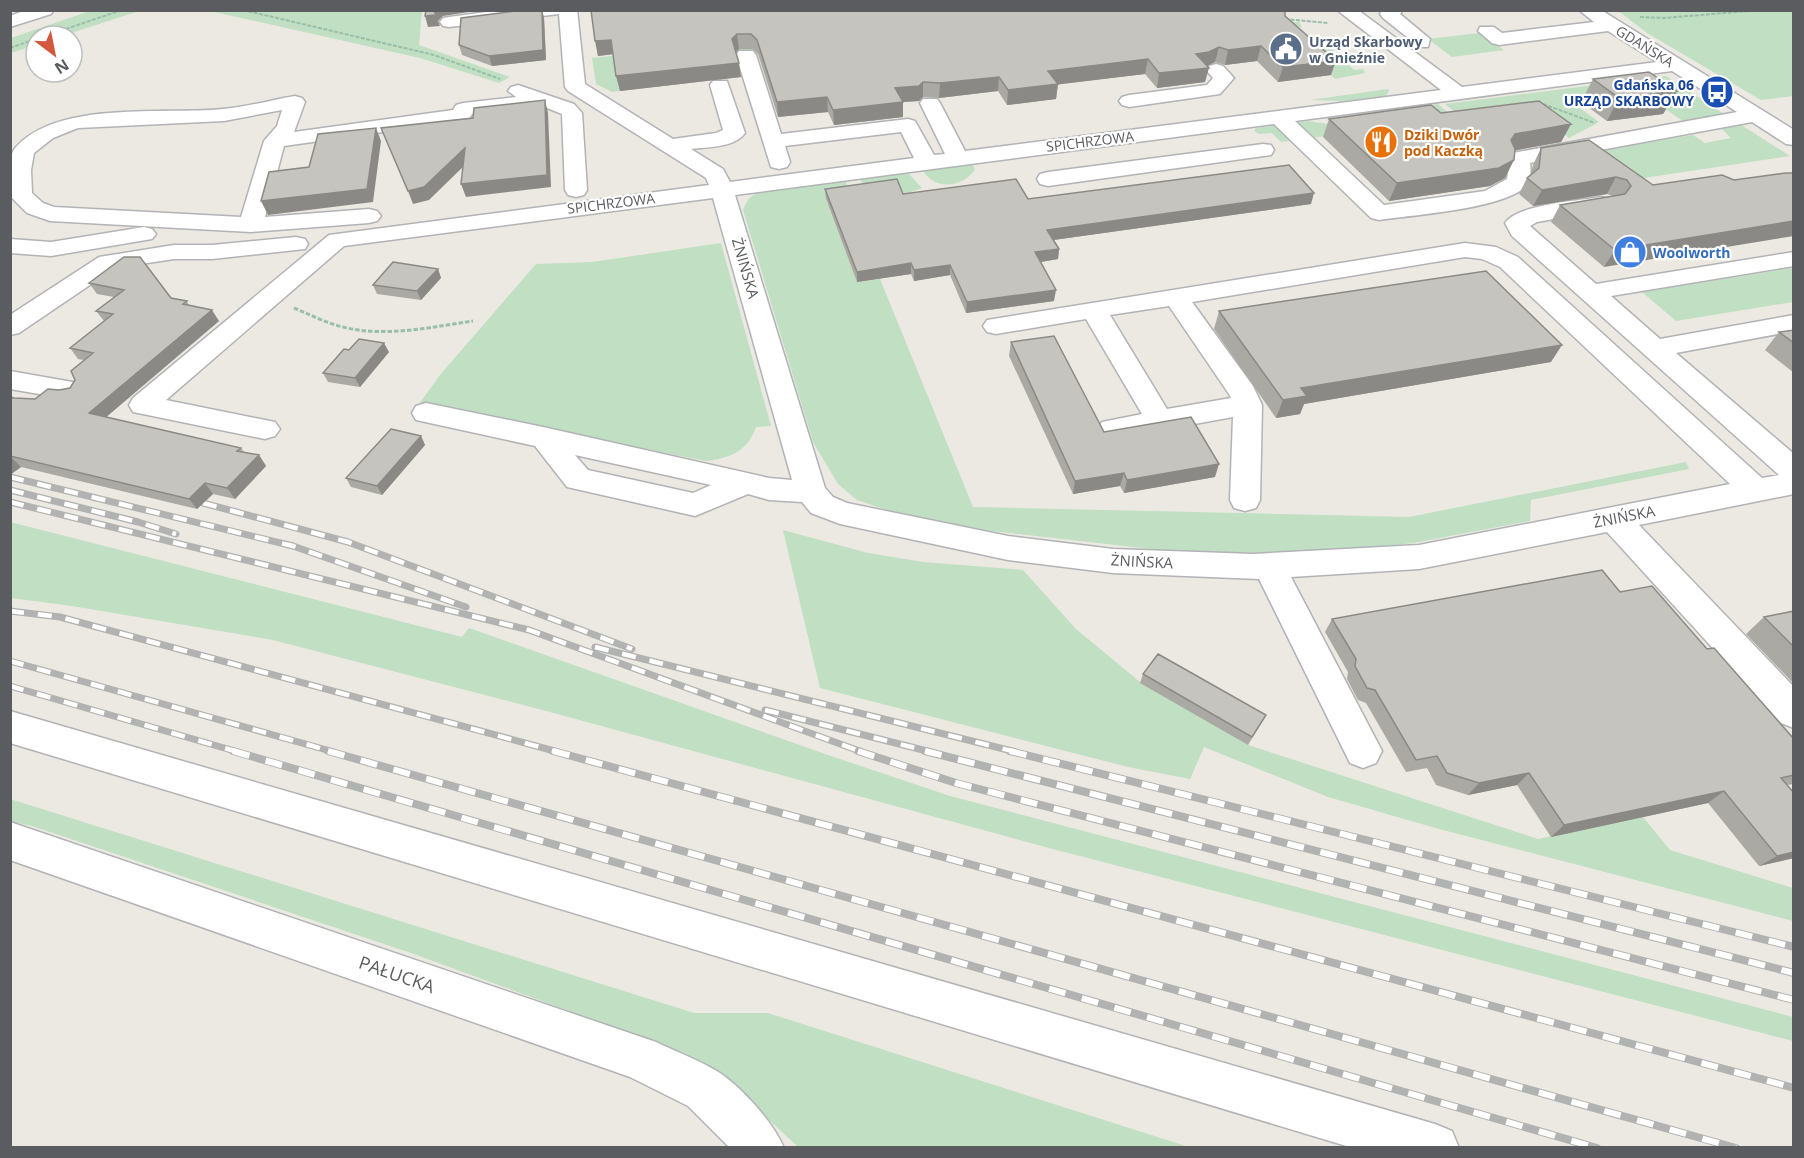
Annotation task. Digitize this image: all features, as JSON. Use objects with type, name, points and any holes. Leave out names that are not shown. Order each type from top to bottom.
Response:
[{"type":"street","points":[[10,22],[45,10]]},
{"type":"street","points":[[449,22],[554,10]]},
{"type":"street","points":[[568,10],[575,87],[715,174],[722,188]]},
{"type":"street","points":[[1346,10],[1458,93]]},
{"type":"street","points":[[1394,10],[1389,14],[1421,39],[1420,47],[1402,51]]},
{"type":"street","name":"GDAŃSKA","points":[[1587,10],[1794,139]]},
{"type":"street","points":[[1487,31],[1498,39],[1610,25]]},
{"type":"street","points":[[746,55],[786,180]]},
{"type":"street","name":"SPICHRZOWA","points":[[10,327],[108,262],[174,252],[212,252],[337,240],[1675,65]]},
{"type":"street","points":[[1155,133],[1124,94],[1213,90],[1224,78],[1216,70]]},
{"type":"street","points":[[668,146],[721,139],[734,133],[720,85]]},
{"type":"street","points":[[509,87],[567,108],[572,112],[576,190]]},
{"type":"street","points":[[275,141],[462,115],[463,109],[519,103],[538,98]]},
{"type":"street","points":[[252,225],[275,141],[287,127],[295,102],[224,115],[75,122],[46,134],[24,151],[20,170],[21,195],[27,214],[252,225],[338,220],[576,190],[645,198]]},
{"type":"street","points":[[930,103],[958,158]]},
{"type":"street","points":[[1279,117],[1378,213],[1491,197],[1518,182],[1520,165],[1515,159],[1754,115]]},
{"type":"street","points":[[773,141],[908,125],[927,162]]},
{"type":"street","points":[[1185,129],[1210,157]]},
{"type":"street","points":[[1048,179],[1263,150]]},
{"type":"street","name":"ŻNIŃSKA","points":[[722,188],[811,492],[822,505],[840,513],[1008,548],[1113,561],[1270,566],[1419,556],[1794,483]]},
{"type":"street","points":[[1608,203],[1530,216],[1517,223],[1520,231],[1794,471]]},
{"type":"street","points":[[10,246],[51,249],[204,224]]},
{"type":"street","points":[[265,429],[134,403],[268,298],[337,240]]},
{"type":"street","points":[[996,326],[1465,250],[1487,252],[1509,262],[1756,490]]},
{"type":"street","points":[[1591,292],[1794,259]]},
{"type":"street","points":[[1176,297],[1243,393],[1248,405],[1245,500]]},
{"type":"street","points":[[1095,310],[1160,421]]},
{"type":"street","points":[[1654,348],[1794,322]]},
{"type":"street","points":[[10,380],[68,390]]},
{"type":"street","points":[[1112,429],[1248,405]]},
{"type":"street","points":[[426,413],[543,437],[578,479],[695,506],[746,482],[769,489],[811,492]]},
{"type":"street","points":[[1759,441],[1794,436]]},
{"type":"street","points":[[1613,518],[1794,712]]},
{"type":"street","points":[[1270,566],[1278,586],[1363,751]]},
{"type":"street","points":[[10,727],[1435,1148]]},
{"type":"street","name":"PAŁUCKA","points":[[10,841],[640,1058],[704,1090],[751,1136],[760,1148]]},
{"type":"path","points":[[81,24],[122,10]]},
{"type":"path","points":[[243,10],[434,56],[504,81],[509,87]]},
{"type":"path","points":[[1637,20],[1640,16],[1664,18],[1761,10]]},
{"type":"path","points":[[1276,19],[1299,20]]},
{"type":"path","points":[[1542,104],[1603,126],[1639,135]]},
{"type":"path","points":[[268,298],[348,329],[372,331],[413,329],[473,321]]},
{"type":"green space","points":[[710,10],[742,11],[755,50],[692,57],[620,91],[612,92],[596,84],[592,58],[720,45]]},
{"type":"green space","points":[[90,11],[139,11],[84,29],[84,24],[52,24]]},
{"type":"green space","points":[[210,11],[422,11],[419,45],[510,77],[499,83],[420,58]]},
{"type":"green space","points":[[1614,11],[1793,11],[1793,96],[1761,100],[1647,33],[1621,13]]},
{"type":"green space","points":[[1281,21],[1299,22],[1302,27],[1295,28],[1308,39],[1332,49],[1354,70],[1363,69],[1365,73],[1335,79],[1281,30]]},
{"type":"green space","points":[[1479,33],[1504,50],[1452,57],[1428,39]]},
{"type":"green space","points":[[24,34],[24,49],[11,53],[11,38]]},
{"type":"green space","points":[[1666,76],[1727,116],[1686,123],[1637,90],[1569,100],[1599,122],[1569,138],[1533,112],[1466,121],[1445,104]]},
{"type":"green space","points":[[1388,89],[1385,97],[1347,101],[1310,100]]},
{"type":"green space","points":[[1438,104],[1511,165],[1509,182],[1499,183],[1429,122],[1281,142],[1272,133],[1259,134],[1254,131],[1256,128],[1308,121],[1327,124],[1384,119],[1376,113]]},
{"type":"green space","points":[[1735,121],[1790,156],[1617,182],[1583,153],[1693,135],[1705,143],[1731,138],[1718,125]]},
{"type":"green space","points":[[971,162],[975,169],[964,180],[957,183],[935,182],[924,172],[925,168]]},
{"type":"green space","points":[[901,171],[908,173],[922,188],[899,196],[866,193],[860,178]]},
{"type":"green space","points":[[845,179],[851,195],[826,200],[857,282],[880,279],[973,507],[1409,517],[1686,462],[1689,469],[1531,500],[1530,521],[1413,543],[1323,553],[1177,552],[984,530],[887,510],[857,500],[838,484],[813,442],[743,210],[751,197],[763,191]]},
{"type":"green space","points":[[721,243],[771,426],[756,427],[743,448],[730,456],[706,461],[419,404],[440,375],[536,264],[592,262]]},
{"type":"green space","points":[[1793,268],[1793,302],[1676,321],[1642,292]]},
{"type":"green space","points":[[10,522],[462,637],[469,628],[950,796],[1793,1017],[1793,1041],[1049,848],[550,712],[273,640],[11,598]]},
{"type":"green space","points":[[783,530],[868,553],[923,562],[1023,570],[1076,629],[1140,682],[1248,745],[1538,839],[1643,817],[1670,850],[1793,888],[1793,921],[1439,829],[1328,797],[1204,747],[1190,779],[1128,767],[820,688]]},
{"type":"green space","points":[[10,799],[694,1013],[768,1013],[1189,1147],[798,1147],[735,1088],[687,1054],[411,953],[29,825],[11,822]]},
{"type":"building","points":[[426,10],[435,10],[436,15],[425,16]]},
{"type":"building","points":[[523,10],[542,10],[543,50],[489,56],[459,45],[461,18]]},
{"type":"building","points":[[591,10],[1285,10],[1285,16],[1336,61],[1283,67],[1261,46],[1228,50],[1219,47],[1209,52],[1196,54],[1209,68],[1159,73],[1148,59],[1048,71],[1058,84],[1008,90],[999,77],[940,83],[923,82],[919,86],[895,88],[903,102],[833,110],[827,97],[777,102],[757,40],[751,34],[737,34],[732,39],[739,63],[616,76],[611,40],[595,41]]},
{"type":"building","points":[[1649,72],[1677,91],[1619,98],[1593,79]]},
{"type":"building","points":[[545,100],[547,175],[461,184],[465,148],[424,187],[408,191],[381,128],[473,118],[474,108]]},
{"type":"building","points":[[1539,101],[1571,124],[1515,134],[1511,140],[1515,149],[1514,160],[1499,168],[1397,183],[1329,119],[1431,105],[1441,113]]},
{"type":"building","points":[[376,128],[367,189],[261,201],[269,172],[309,167],[318,134]]},
{"type":"building","points":[[1589,140],[1653,185],[1722,175],[1734,180],[1794,173],[1794,221],[1615,250],[1560,205],[1625,194],[1631,186],[1627,180],[1616,177],[1542,190],[1527,178],[1539,168],[1541,148]]},
{"type":"building","points":[[1289,165],[1314,193],[1047,230],[1059,249],[1035,252],[1056,290],[967,302],[950,265],[914,270],[911,263],[857,272],[825,189],[897,179],[903,194],[1016,179],[1028,199]]},
{"type":"building","points":[[124,257],[140,257],[171,298],[187,301],[183,304],[212,310],[89,413],[241,448],[237,451],[259,455],[227,488],[205,483],[189,499],[10,456],[10,397],[35,399],[48,389],[70,388],[75,380],[71,371],[93,353],[70,348],[113,314],[96,311],[124,290],[89,283]]},
{"type":"building","points":[[393,262],[438,269],[417,291],[373,285]]},
{"type":"building","points":[[1486,271],[1562,345],[1301,388],[1307,396],[1283,400],[1219,311]]},
{"type":"building","points":[[1794,330],[1794,343],[1779,332]]},
{"type":"building","points":[[1054,336],[1104,432],[1191,417],[1219,464],[1127,480],[1124,473],[1075,481],[1011,342]]},
{"type":"building","points":[[359,339],[384,343],[355,378],[323,373],[344,349],[349,350]]},
{"type":"building","points":[[391,429],[421,436],[377,486],[346,478]]},
{"type":"building","points":[[1602,570],[1620,592],[1652,586],[1707,649],[1714,648],[1794,739],[1794,775],[1781,778],[1794,793],[1794,852],[1777,856],[1724,791],[1564,825],[1529,773],[1479,783],[1447,773],[1437,756],[1416,760],[1375,690],[1367,688],[1355,666],[1356,659],[1332,619]]},
{"type":"building","points":[[1794,611],[1794,647],[1764,617]]},
{"type":"building","points":[[1158,654],[1266,715],[1252,737],[1143,674]]},
{"type":"railway","points":[[10,477],[293,546],[466,607]]},
{"type":"railway","points":[[10,490],[138,522],[176,534]]},
{"type":"railway","points":[[10,502],[529,630],[862,752]]},
{"type":"railway","points":[[203,503],[348,542],[632,649]]},
{"type":"railway","points":[[10,611],[60,617],[558,752]]},
{"type":"railway","points":[[595,647],[1016,752]]},
{"type":"railway","points":[[10,661],[334,752]]},
{"type":"railway","points":[[10,686],[238,752]]},
{"type":"railway","points":[[765,710],[931,752]]},
{"type":"railway","points":[[233,751],[1597,1148]]},
{"type":"railway","points":[[328,751],[1736,1148]]},
{"type":"railway","points":[[553,751],[1794,1088]]},
{"type":"railway","points":[[858,751],[956,783],[1794,1000]]},
{"type":"railway","points":[[925,751],[1794,973]]},
{"type":"railway","points":[[1010,751],[1794,947]]},
{"type":"place","name":"Urząd Skarbowy w Gnieźnie","points":[[1286,49]]},
{"type":"place","name":"Gdańska 06 URZĄD SKARBOWY","points":[[1717,92]]},
{"type":"place","name":"Dziki Dwór pod Kaczką","points":[[1381,142]]},
{"type":"place","name":"Woolworth","points":[[1630,252]]}]
